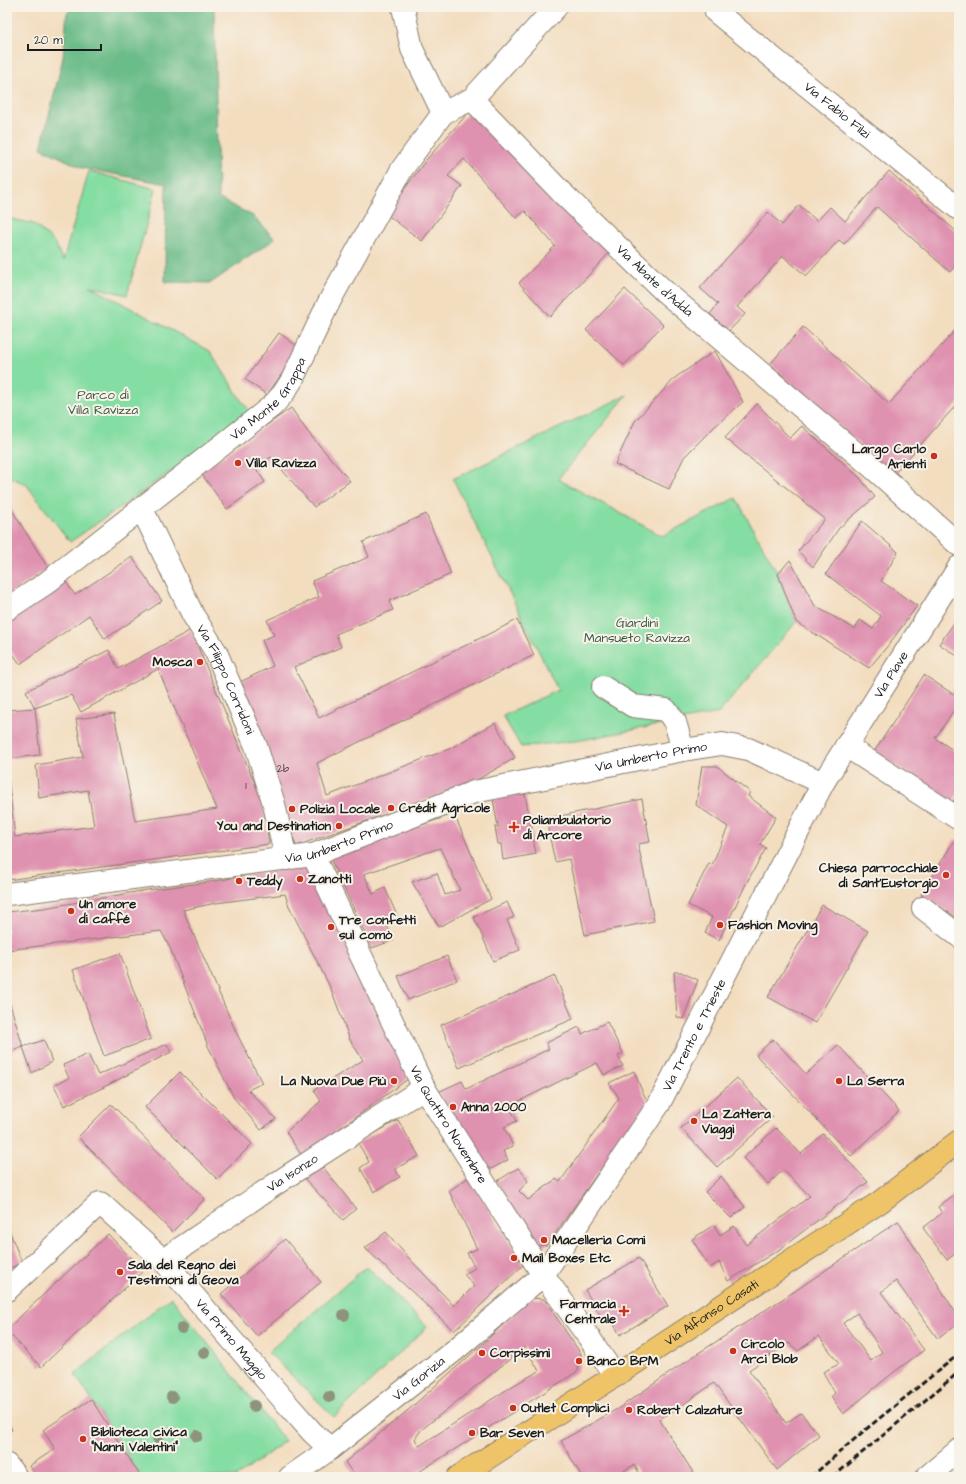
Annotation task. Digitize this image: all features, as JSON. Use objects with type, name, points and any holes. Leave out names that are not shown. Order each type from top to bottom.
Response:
[{"type":"main road","name":"Via Alfonso Casati","points":[[458,1477],[880,1202],[959,1141]]},
{"type":"street","points":[[403,7],[412,49],[443,113],[472,99],[556,7]]},
{"type":"street","name":"Via Fabio Filzi","points":[[716,12],[959,209]]},
{"type":"street","name":"Via Abate d'Adda","points":[[472,99],[562,193],[664,291],[871,466],[959,545]]},
{"type":"street","name":"Via Monte Grappa","points":[[7,609],[45,584],[142,509],[272,406],[283,394],[292,380],[328,302],[402,169],[443,113]]},
{"type":"street","name":"Via Filippo Corridoni","points":[[142,509],[194,615],[216,652],[256,746],[274,804],[286,859]]},
{"type":"street","name":"Via Piave","points":[[823,783],[959,567]]},
{"type":"street","points":[[603,687],[632,706],[666,710],[675,722],[683,750]]},
{"type":"street","name":"Via Umberto Primo","points":[[7,894],[313,855],[474,792],[683,750],[722,744],[748,749],[823,783]]},
{"type":"street","points":[[846,746],[959,819]]},
{"type":"street","name":"Via Trento e Trieste","points":[[543,1275],[659,1104],[823,783]]},
{"type":"street","name":"Via Quattro Novembre","points":[[313,855],[424,1088],[543,1275],[615,1376]]},
{"type":"street","points":[[923,908],[959,936]]},
{"type":"street","name":"Via Isonzo","points":[[163,1260],[286,1177],[424,1088]]},
{"type":"street","name":"Via Primo Maggio","points":[[7,1290],[100,1203],[163,1260],[281,1397],[312,1432],[330,1449]]},
{"type":"street","name":"Via Gorizia","points":[[290,1477],[330,1449],[455,1350],[543,1275]]},
{"type":"street","points":[[927,1477],[959,1450]]},
{"type":"street","points":[[7,1465],[16,1477]]},
{"type":"green space","points":[[73,7],[214,7],[218,198],[253,216],[275,239],[211,283],[165,282],[166,184],[82,168],[41,148],[63,58],[67,13]]},
{"type":"green space","name":"Parco di Villa Ravizza","points":[[89,171],[156,189],[127,295],[90,286],[210,351],[243,403],[254,414],[70,542],[26,484],[7,476],[7,218],[34,224],[55,243],[63,261]]},
{"type":"green space","name":"Giardini Mansueto Ravizza","points":[[627,395],[558,479],[662,536],[736,498],[778,574],[796,622],[719,713],[582,740],[521,747],[503,716],[558,690],[453,479]]},
{"type":"green space","points":[[367,1266],[427,1327],[334,1417],[268,1352]]},
{"type":"green space","points":[[171,1297],[285,1441],[237,1477],[198,1477],[196,1475],[193,1477],[141,1477],[75,1374]]},
{"type":"building","points":[[470,111],[611,251],[550,317],[519,283],[555,246],[525,211],[516,218],[464,159],[448,176],[462,186],[422,241],[386,214],[426,160]]},
{"type":"building","points":[[889,171],[959,234],[959,261],[950,272],[877,207],[844,244],[839,240],[806,276],[783,256],[737,307],[745,314],[729,331],[710,314],[718,304],[700,288],[768,212],[782,225],[799,205],[817,221],[830,207],[845,221]]},
{"type":"building","points":[[625,289],[663,325],[624,365],[586,330]]},
{"type":"building","points":[[959,326],[959,402],[893,475],[770,364],[803,327],[889,404]]},
{"type":"building","points":[[279,333],[300,348],[267,395],[245,379]]},
{"type":"building","points":[[715,351],[743,402],[713,428],[684,457],[669,489],[615,464],[635,421],[676,377]]},
{"type":"building","points":[[757,404],[790,438],[802,426],[859,477],[875,497],[839,528],[813,567],[798,551],[825,519],[725,438]]},
{"type":"building","points":[[291,408],[307,431],[350,481],[314,507],[271,457],[255,468],[265,482],[227,509],[200,472]]},
{"type":"building","points":[[7,502],[48,568],[7,596]]},
{"type":"building","points":[[426,514],[451,574],[389,601],[393,610],[336,634],[341,647],[294,667],[319,718],[517,620],[534,655],[317,763],[327,796],[449,749],[495,723],[515,758],[468,785],[296,846],[265,745],[240,682],[273,666],[262,640],[274,635],[267,620],[319,597],[312,581],[369,557],[363,542]]},
{"type":"building","points":[[862,521],[898,552],[881,581],[917,606],[890,643],[869,668],[796,622],[778,574],[790,560],[815,606],[855,629],[860,620],[873,629],[881,616],[826,574]]},
{"type":"building","points":[[132,557],[162,601],[105,639],[89,615],[20,664],[7,645],[7,619],[64,579],[75,595]]},
{"type":"building","points":[[959,616],[959,657],[939,644]]},
{"type":"building","points":[[191,630],[263,803],[269,844],[7,880],[7,767],[15,837],[94,826],[88,790],[39,798],[36,765],[83,757],[76,719],[114,714],[135,821],[217,809],[158,669],[81,712],[71,695],[35,708],[26,691],[109,650],[118,669]]},
{"type":"building","points":[[924,675],[953,694],[959,685],[959,703],[935,738],[959,754],[959,792],[952,803],[874,752]]},
{"type":"building","points":[[35,708],[40,755],[7,759],[7,710]]},
{"type":"building","points":[[702,766],[717,766],[750,792],[748,796],[776,817],[760,844],[766,848],[747,882],[719,940],[705,933],[712,917],[688,905],[709,863],[712,865],[728,827],[696,805]]},
{"type":"building","name":"Poliambulatorio di Arcore","points":[[525,794],[536,854],[503,860],[501,844],[498,844],[495,827],[498,827],[493,799]]},
{"type":"building","points":[[642,799],[650,842],[638,844],[654,921],[585,935],[569,859],[555,862],[546,819]]},
{"type":"building","points":[[454,814],[491,899],[439,927],[412,882],[437,873],[445,895],[460,890],[440,848],[364,874],[373,894],[385,888],[398,918],[386,924],[394,940],[372,948],[329,856]]},
{"type":"building","name":"Chiesa parrocchiale di Sant'Eustorgio","points":[[955,839],[959,842],[959,919],[921,895]]},
{"type":"building","points":[[309,864],[408,1079],[302,1156],[286,1132],[321,1101],[314,1090],[363,1060],[350,1040],[331,989],[289,906],[285,894],[216,903],[183,910],[236,1032],[262,1083],[248,1090],[276,1119],[261,1130],[234,1098],[208,1046],[170,948],[161,931],[7,950],[7,912],[44,908],[147,890],[210,882]]},
{"type":"building","points":[[507,902],[514,917],[507,920],[520,950],[493,961],[474,917]]},
{"type":"building","points":[[822,905],[868,931],[815,1023],[768,997]]},
{"type":"building","points":[[120,953],[151,1039],[104,1056],[73,970]]},
{"type":"building","points":[[447,956],[457,980],[408,1000],[398,976]]},
{"type":"building","points":[[674,972],[681,972],[698,980],[683,1019],[677,1017]]},
{"type":"building","points":[[555,976],[573,1019],[459,1068],[441,1025]]},
{"type":"building","points":[[7,994],[23,1047],[7,1053]]},
{"type":"building","points":[[607,1022],[623,1053],[618,1056],[623,1066],[604,1075],[597,1063],[509,1106],[517,1121],[504,1127],[513,1146],[503,1151],[508,1160],[487,1171],[438,1092],[462,1081],[466,1089],[549,1049],[546,1043],[579,1027],[582,1034]]},
{"type":"building","points":[[773,1039],[806,1074],[838,1045],[899,1111],[851,1156],[756,1055]]},
{"type":"building","points":[[44,1040],[52,1062],[32,1073],[23,1047]]},
{"type":"building","points":[[167,1044],[171,1052],[64,1106],[54,1085],[69,1078],[63,1065],[88,1054],[98,1075]]},
{"type":"building","points":[[634,1071],[648,1102],[547,1245],[537,1246],[496,1182],[518,1168],[528,1181],[519,1191],[528,1200],[556,1179],[560,1182],[619,1098],[609,1083]]},
{"type":"building","points":[[180,1072],[252,1144],[217,1179],[145,1107]]},
{"type":"building","points":[[737,1078],[773,1117],[717,1167],[681,1128]]},
{"type":"building","points":[[111,1104],[205,1199],[172,1232],[78,1137]]},
{"type":"building","points":[[398,1120],[419,1156],[395,1169],[400,1177],[374,1192],[360,1168],[369,1162],[358,1143]]},
{"type":"building","points":[[776,1128],[801,1154],[823,1134],[868,1182],[780,1249],[728,1281],[719,1262],[710,1268],[692,1239],[714,1225],[720,1235],[734,1226],[746,1245],[810,1196],[783,1170],[768,1184],[743,1158]]},
{"type":"building","points":[[323,1167],[356,1209],[343,1220],[303,1177]]},
{"type":"building","points":[[721,1176],[745,1207],[731,1218],[705,1192]]},
{"type":"building","points":[[469,1177],[523,1265],[454,1331],[365,1248],[386,1232],[454,1306],[474,1286],[464,1274],[475,1268],[467,1253],[477,1249],[449,1191]]},
{"type":"building","points":[[959,1191],[959,1251],[947,1260],[923,1228],[942,1213],[938,1207]]},
{"type":"building","points":[[898,1221],[959,1318],[959,1322],[938,1339],[896,1281],[881,1292],[924,1350],[894,1372],[843,1414],[831,1397],[835,1393],[823,1372],[839,1364],[819,1336],[798,1351],[789,1343],[749,1370],[786,1423],[801,1413],[819,1435],[777,1470],[714,1383],[675,1410],[659,1419],[696,1477],[642,1477],[634,1465],[613,1477],[582,1477],[561,1441],[619,1408],[697,1354],[795,1291]],"holes":[[[857,1313],[882,1352],[871,1361],[843,1323]]]},
{"type":"building","points":[[7,1225],[22,1263],[7,1269]]},
{"type":"building","points":[[108,1234],[143,1271],[41,1367],[7,1331],[7,1329]]},
{"type":"building","points":[[285,1239],[321,1282],[257,1336],[221,1294]]},
{"type":"building","points":[[639,1258],[668,1306],[620,1335],[608,1314],[602,1318],[585,1290]]},
{"type":"building","points":[[530,1298],[544,1299],[581,1354],[578,1371],[411,1477],[355,1477],[345,1462],[407,1411],[485,1342]],"holes":[[[525,1347],[539,1371],[514,1385],[419,1446],[415,1439],[421,1430]]]},
{"type":"building","name":"Biblioteca civica \"Nanni Valentini\"","points":[[91,1399],[141,1477],[37,1477],[29,1466],[55,1449],[43,1430]]},
{"type":"building","points":[[7,1417],[12,1430],[7,1432]]},
{"type":"railway","points":[[811,1477],[865,1430],[959,1354]]},
{"type":"railway","points":[[833,1477],[959,1372]]},
{"type":"place","name":"Largo Carlo Arienti","points":[[934,456]]},
{"type":"place","name":"Villa Ravizza","points":[[238,463]]},
{"type":"place","name":"Mosca","points":[[200,662]]},
{"type":"place","name":"Crédit Agricole","points":[[391,808]]},
{"type":"place","name":"Polizia Locale","points":[[292,809]]},
{"type":"place","name":"You and Destination","points":[[339,826]]},
{"type":"place","name":"Poliambulatorio di Arcore","points":[[514,827]]},
{"type":"place","name":"Chiesa parrocchiale di Sant'Eustorgio","points":[[946,875]]},
{"type":"place","name":"Zanotti","points":[[300,879]]},
{"type":"place","name":"Teddy","points":[[239,881]]},
{"type":"place","name":"Un amore di caffé","points":[[71,911]]},
{"type":"place","name":"Fashion Moving","points":[[720,925]]},
{"type":"place","name":"Tre confetti sul comò","points":[[331,927]]},
{"type":"place","name":"La Nuova Due Più","points":[[394,1081]]},
{"type":"place","name":"La Serra","points":[[839,1081]]},
{"type":"place","name":"Anna 2000","points":[[453,1107]]},
{"type":"place","name":"La Zattera Viaggi","points":[[694,1121]]},
{"type":"place","name":"Macelleria Comi","points":[[544,1240]]},
{"type":"place","name":"Mail Boxes Etc","points":[[514,1258]]},
{"type":"place","name":"Sala del Regno dei Testimoni di Geova","points":[[120,1272]]},
{"type":"place","name":"Farmacia Centrale","points":[[624,1311]]},
{"type":"place","name":"Circolo Arci Blob","points":[[733,1351]]},
{"type":"place","name":"Corpissimi","points":[[482,1353]]},
{"type":"place","name":"Banco BPM","points":[[579,1361]]},
{"type":"place","name":"Outlet Complici","points":[[513,1408]]},
{"type":"place","name":"Robert Calzature","points":[[629,1410]]},
{"type":"place","name":"Bar Seven","points":[[472,1433]]},
{"type":"place","name":"Biblioteca civica \"Nanni Valentini\"","points":[[83,1439]]}]
